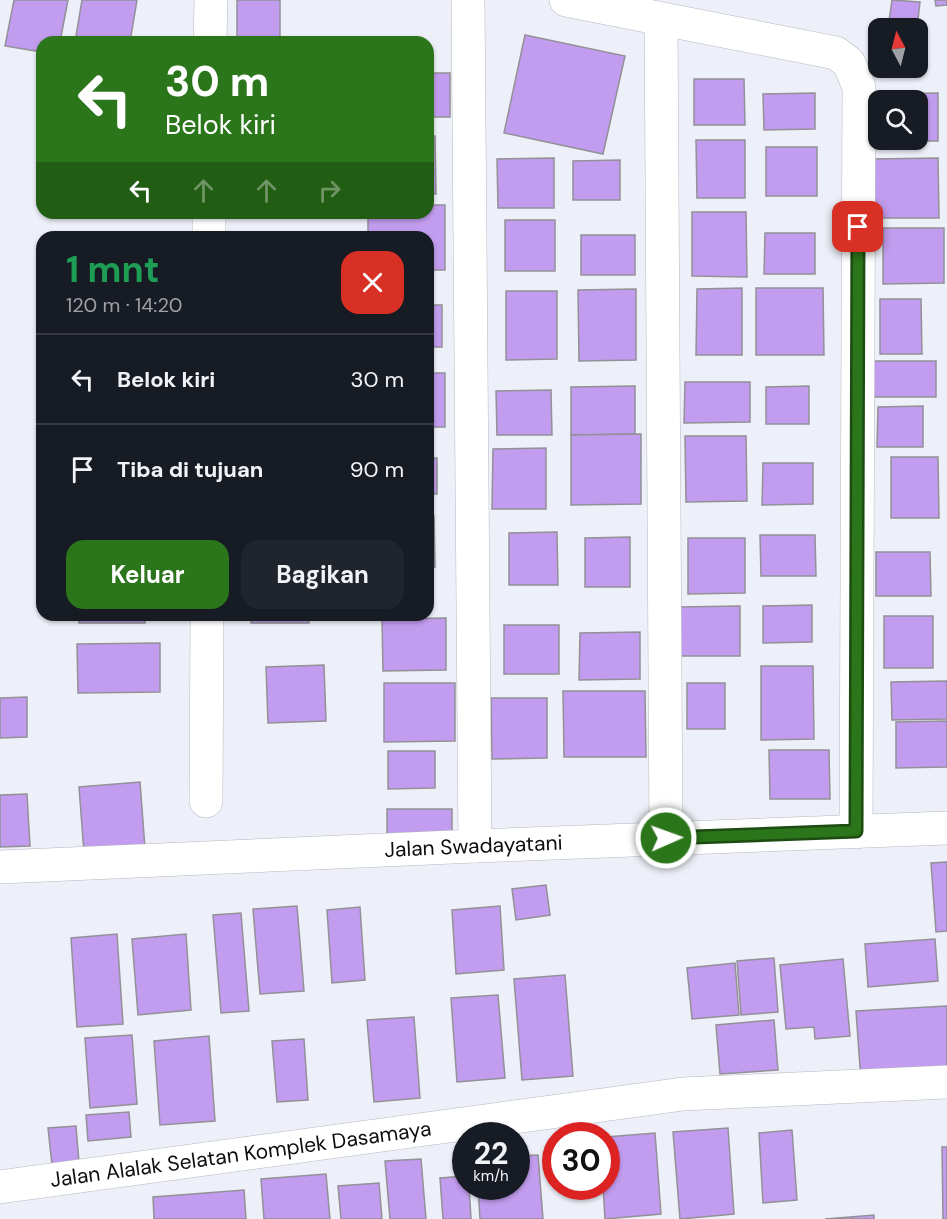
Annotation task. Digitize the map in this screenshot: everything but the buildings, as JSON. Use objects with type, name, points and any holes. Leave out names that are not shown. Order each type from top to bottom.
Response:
[{"type":"street","points":[[210,36],[211,0]]},
{"type":"street","points":[[468,0],[476,846]]},
{"type":"street","points":[[566,0],[836,53],[849,63],[859,87],[856,831]]},
{"type":"street","points":[[661,19],[666,838]]},
{"type":"street","points":[[206,801],[207,621]]},
{"type":"street","name":"Jalan Swadayatani","points":[[0,867],[947,828]]},
{"type":"street","name":"Jalan Alalak Selatan Komplek Dasamaya","points":[[0,1186],[683,1094],[947,1082]]},
{"type":"route","points":[[666,838],[856,831],[858,227]]}]
